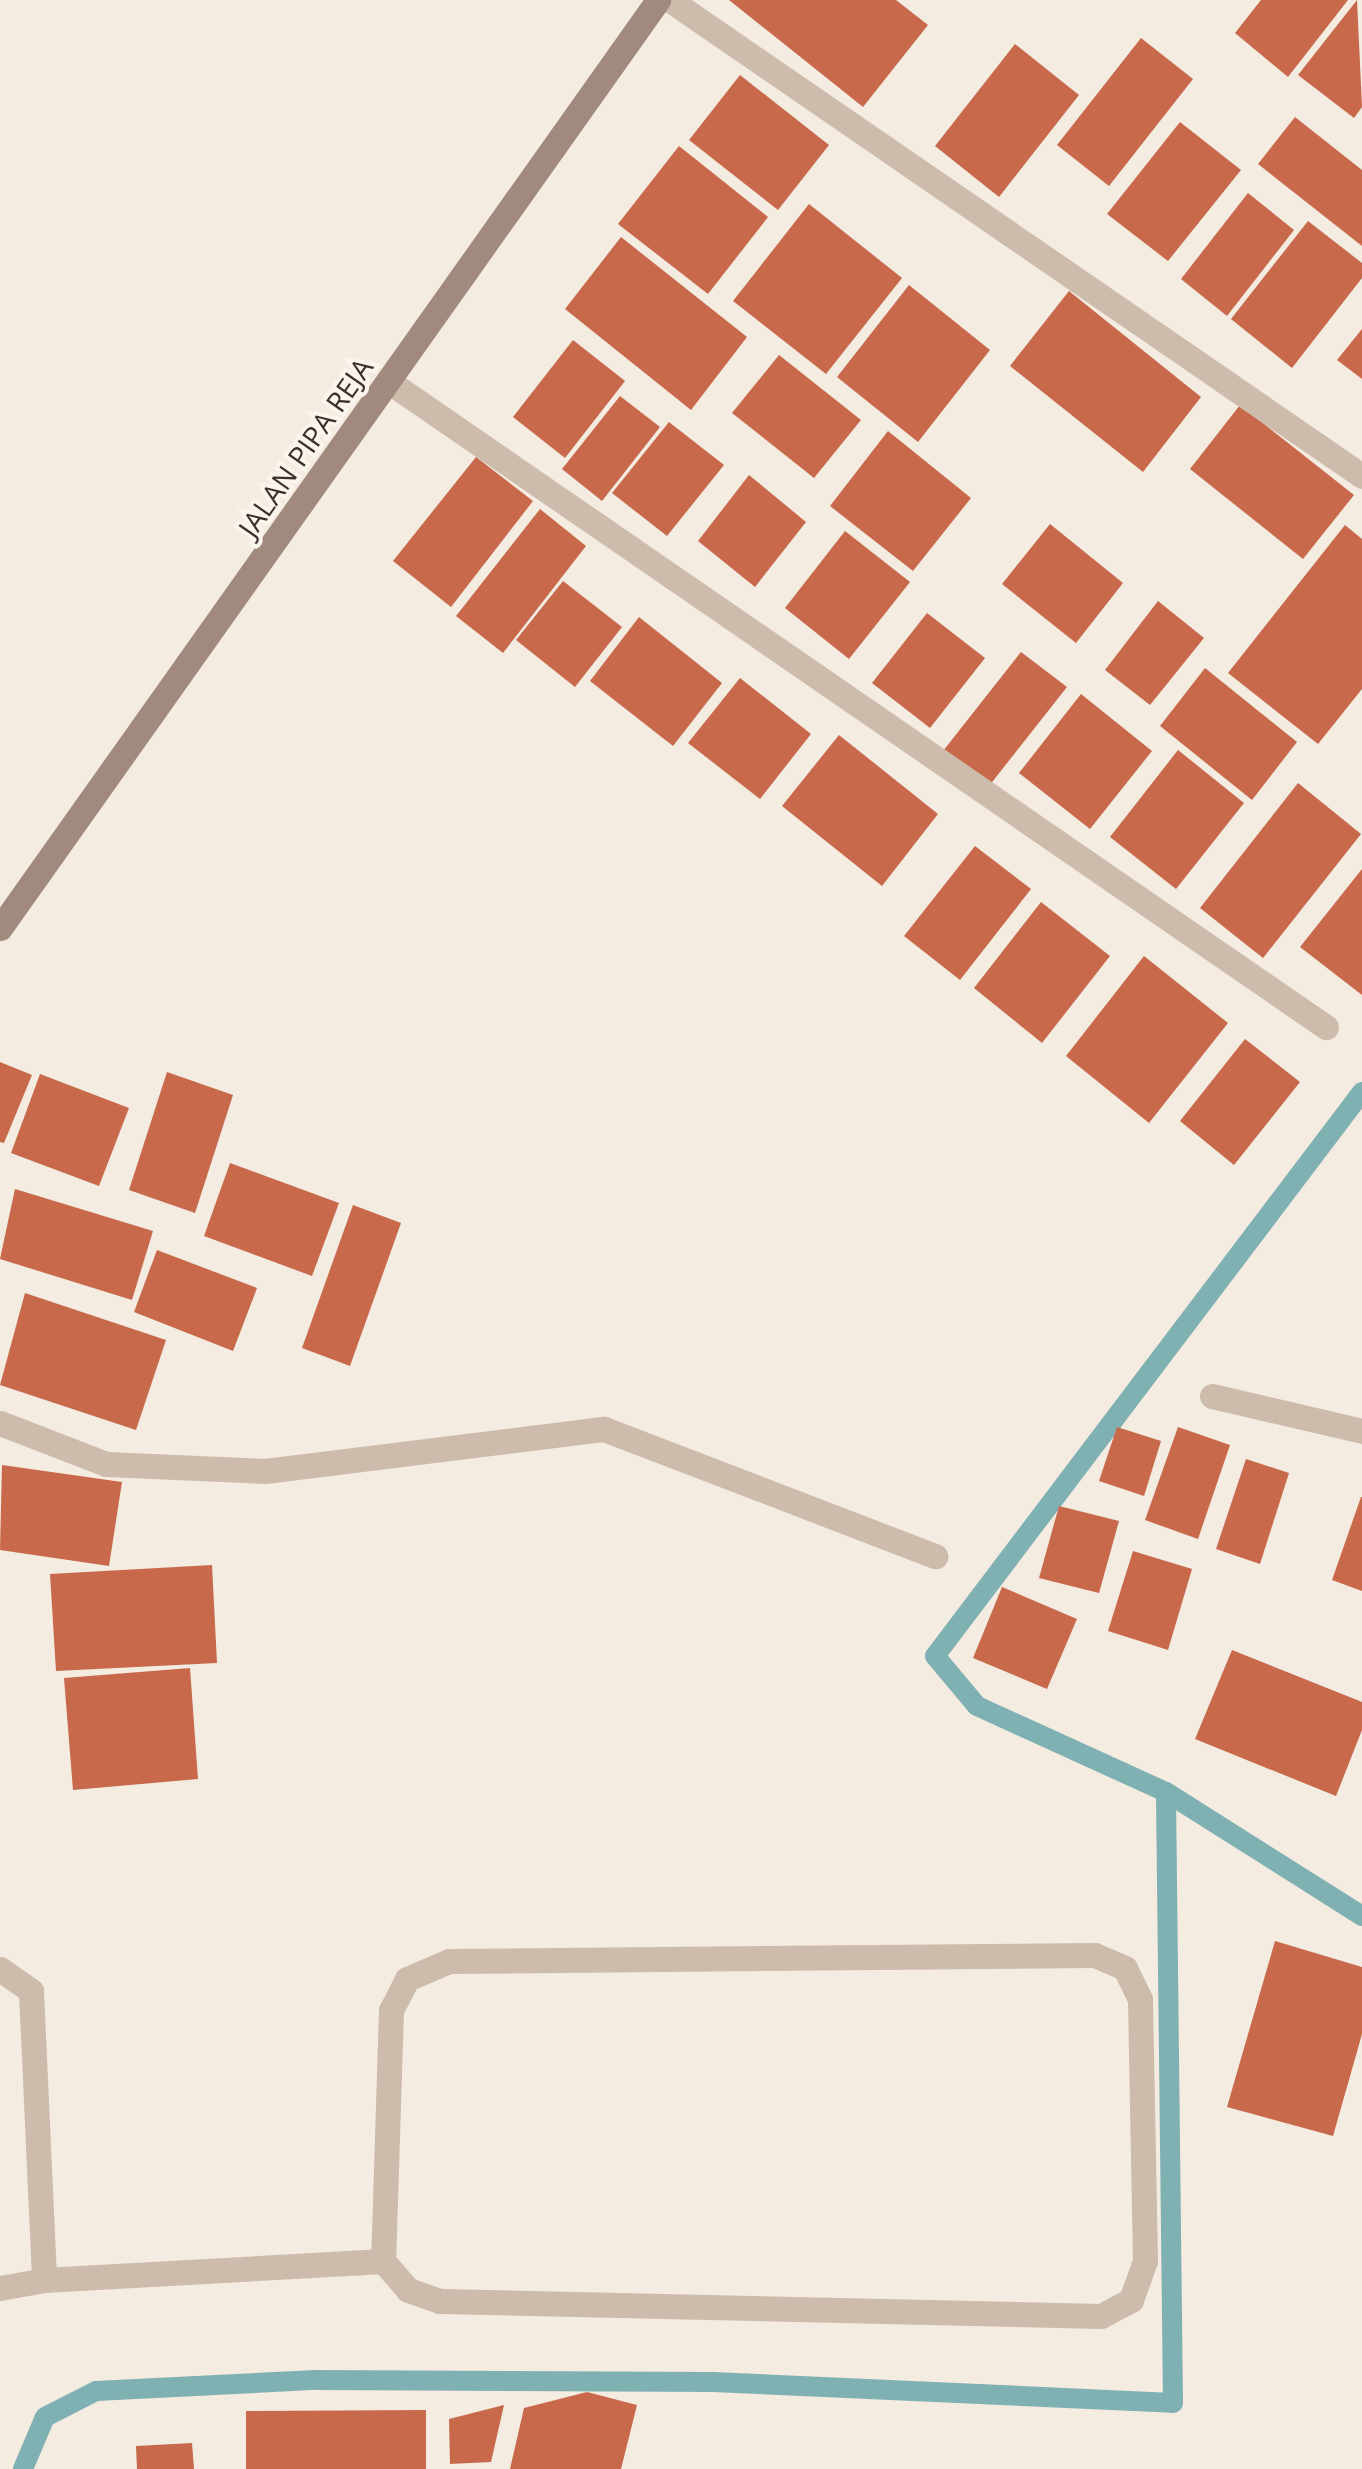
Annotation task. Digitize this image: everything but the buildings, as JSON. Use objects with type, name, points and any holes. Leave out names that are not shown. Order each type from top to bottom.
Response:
[{"type":"street","name":"JALAN PIPA REJA","points":[[0,928],[658,0]]},
{"type":"street","points":[[670,0],[1362,476]]},
{"type":"street","points":[[388,381],[1326,1028]]},
{"type":"street","points":[[1212,1396],[1362,1432]]},
{"type":"street","points":[[0,1422],[106,1464],[264,1471],[604,1429],[934,1556]]},
{"type":"street","points":[[1095,1956],[1125,1968],[1140,1999],[1145,2261],[1131,2300],[1100,2316],[440,2302],[408,2290],[384,2261],[391,2010],[407,1979],[448,1962],[1095,1956]]},
{"type":"street","points":[[0,1969],[31,1991],[44,2280]]},
{"type":"street","points":[[0,2288],[44,2280],[384,2261]]},
{"type":"waterway","points":[[1362,1092],[935,1656],[977,1706],[1166,1792],[1362,1916]]},
{"type":"waterway","points":[[23,2469],[45,2417],[96,2391],[316,2380],[713,2382],[1173,2403],[1166,1792]]}]
